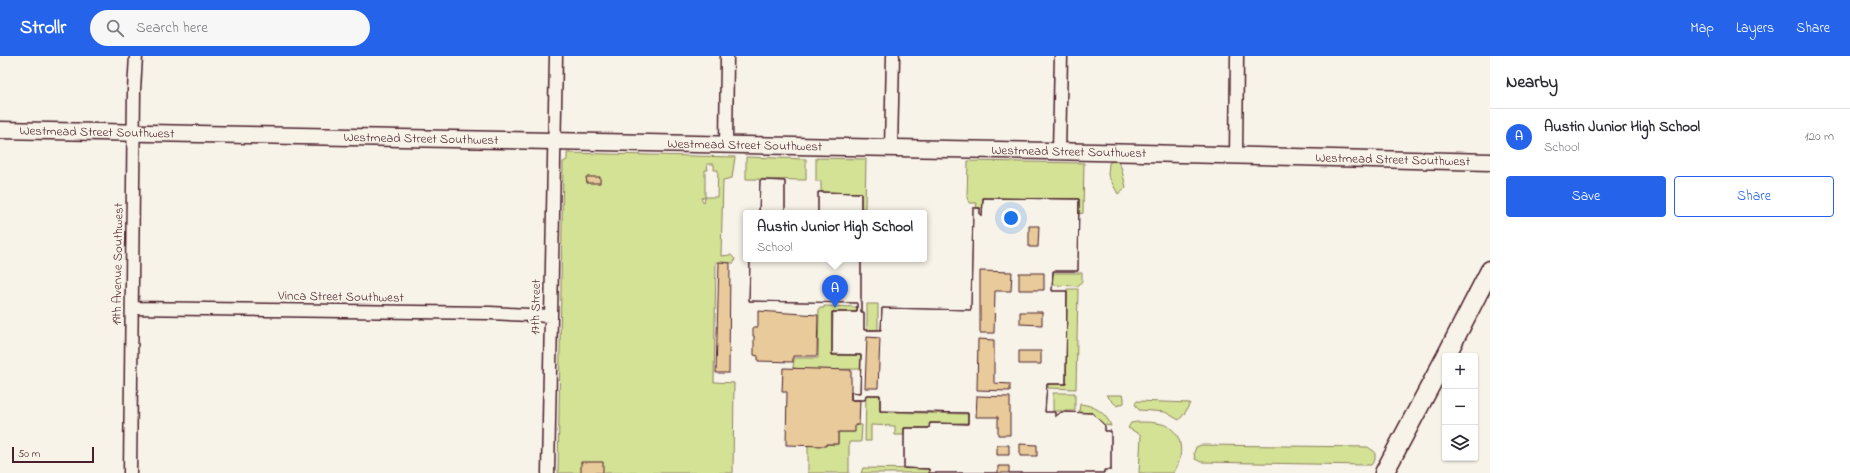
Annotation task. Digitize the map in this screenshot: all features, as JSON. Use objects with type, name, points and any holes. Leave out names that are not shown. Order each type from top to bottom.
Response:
[{"type":"main road","points":[[1448,353],[1490,270]]},
{"type":"main road","points":[[1384,473],[1442,364]]},
{"type":"street","name":"19th Avenue Southwest","points":[[130,473],[136,56]]},
{"type":"street","name":"17th Street","points":[[548,473],[556,56]]},
{"type":"street","points":[[726,145],[727,56]]},
{"type":"street","points":[[891,148],[893,56]]},
{"type":"street","points":[[1059,152],[1061,56]]},
{"type":"street","points":[[1236,56],[1236,155]]},
{"type":"street","name":"Westmead Street Southwest","points":[[0,130],[1236,155],[1490,162]]},
{"type":"street","name":"Vinca Street Southwest","points":[[132,308],[490,313],[550,316]]},
{"type":"green space","points":[[567,153],[735,157],[732,178],[723,180],[721,256],[731,255],[735,259],[734,263],[716,262],[714,382],[734,383],[733,473],[558,473],[563,162],[567,160]],"holes":[[[707,164],[714,164],[714,170],[718,170],[717,197],[705,197],[705,170],[708,170]],[[705,197],[704,203],[701,198]]]},
{"type":"green space","points":[[746,157],[806,159],[806,180],[746,179]]},
{"type":"green space","points":[[816,158],[866,159],[865,208],[861,208],[861,193],[821,192],[821,181],[816,181]]},
{"type":"green space","points":[[968,161],[1084,163],[1083,213],[1079,214],[1079,199],[983,198],[983,208],[976,208],[977,203],[969,203],[967,197]]},
{"type":"green space","points":[[1112,161],[1117,161],[1121,167],[1126,187],[1118,194],[1108,175],[1109,163]]},
{"type":"green space","points":[[1053,273],[1082,273],[1082,281],[1078,286],[1052,285]]},
{"type":"green space","points":[[1067,289],[1078,289],[1076,389],[1048,388],[1048,384],[1066,384]]},
{"type":"green space","points":[[867,304],[878,304],[878,330],[867,330]]},
{"type":"green space","points":[[824,306],[857,307],[857,312],[833,312],[832,354],[861,355],[860,369],[810,370],[793,368],[794,358],[818,358],[819,308],[824,308]]},
{"type":"green space","points":[[1053,393],[1075,393],[1075,411],[1053,411]]},
{"type":"green space","points":[[866,395],[880,395],[880,412],[968,414],[968,423],[929,423],[929,428],[904,428],[904,435],[895,435],[895,426],[871,425],[871,441],[865,441]]},
{"type":"green space","points":[[1106,395],[1122,395],[1124,397],[1124,403],[1117,406]]},
{"type":"green space","points":[[1137,401],[1190,403],[1185,413],[1179,420],[1165,412],[1139,410],[1135,404]]},
{"type":"green space","points":[[1080,404],[1090,406],[1098,410],[1106,417],[1111,426],[1105,425],[1092,413],[1079,412]]},
{"type":"green space","points":[[1153,422],[1162,424],[1175,432],[1181,452],[1177,467],[1173,473],[1139,473],[1141,435],[1128,428],[1131,423]]},
{"type":"green space","points":[[862,425],[861,442],[849,442],[849,473],[808,473],[808,445],[838,444],[838,432],[854,432],[855,426]]},
{"type":"green space","points":[[1201,445],[1368,447],[1375,452],[1375,460],[1371,465],[1201,462],[1195,459],[1194,453],[1196,447]]},
{"type":"green space","points":[[863,468],[929,469],[929,473],[861,473]]},
{"type":"building","points":[[586,177],[600,177],[600,183],[587,183]]},
{"type":"building","points":[[760,180],[785,181],[785,210],[759,210]]},
{"type":"building","points":[[760,180],[785,181],[785,210],[759,210]]},
{"type":"building","points":[[818,192],[861,193],[861,210],[818,210]]},
{"type":"building","points":[[818,192],[861,193],[861,210],[818,210]]},
{"type":"building","points":[[983,198],[1079,199],[1078,271],[1053,271],[1052,291],[1067,291],[1066,384],[1047,384],[1045,412],[1055,412],[1055,417],[1061,412],[1092,413],[1105,426],[1105,431],[1111,431],[1111,470],[1104,470],[1104,473],[1009,473],[1009,466],[998,466],[998,473],[929,473],[929,469],[904,468],[904,428],[929,428],[930,423],[968,424],[968,413],[880,411],[880,395],[866,395],[865,400],[851,400],[851,392],[860,393],[861,355],[832,355],[832,312],[857,312],[857,303],[749,301],[750,262],[861,262],[861,312],[864,312],[864,330],[881,330],[882,308],[971,310],[973,208],[980,208],[980,215],[982,215]],"holes":[[[1029,226],[1039,226],[1038,247],[1029,247]],[[980,271],[1012,272],[1011,291],[995,291],[994,333],[980,333]],[[1019,273],[1044,273],[1044,290],[1019,290]],[[1020,312],[1042,312],[1042,325],[1020,324]],[[867,337],[880,338],[878,388],[865,388]],[[978,339],[994,340],[994,383],[1010,384],[1010,391],[977,390]],[[1019,351],[1041,351],[1041,364],[1019,364]],[[977,396],[1010,397],[1010,435],[998,435],[998,417],[976,417]],[[1020,444],[1037,445],[1037,456],[1020,456]],[[997,445],[1009,445],[1009,455],[997,455]]]},
{"type":"building","points":[[983,198],[1079,199],[1078,271],[1053,271],[1052,291],[1067,291],[1066,384],[1047,384],[1045,412],[1055,412],[1055,417],[1061,412],[1092,413],[1105,426],[1105,431],[1111,431],[1111,470],[1104,470],[1104,473],[929,473],[929,469],[904,468],[904,428],[929,428],[930,423],[968,424],[968,413],[880,411],[880,395],[866,395],[865,400],[851,400],[851,392],[860,393],[861,355],[832,355],[832,312],[857,312],[857,303],[749,301],[750,262],[861,262],[861,312],[864,312],[864,330],[881,330],[882,308],[971,310],[973,208],[980,208],[980,215],[982,215]]},
{"type":"building","points":[[719,262],[730,263],[729,373],[716,373]]},
{"type":"building","points":[[758,311],[818,315],[817,356],[793,356],[793,362],[758,361],[758,356],[754,355],[753,327],[758,327]]},
{"type":"building","points":[[783,368],[851,370],[851,400],[860,400],[859,425],[855,425],[855,432],[838,432],[838,444],[826,444],[826,446],[786,445],[787,392],[782,392]]},
{"type":"building","points":[[581,462],[603,462],[603,473],[581,473]]},
{"type":"place","name":"Austin Junior High School","points":[[835,308]]}]
